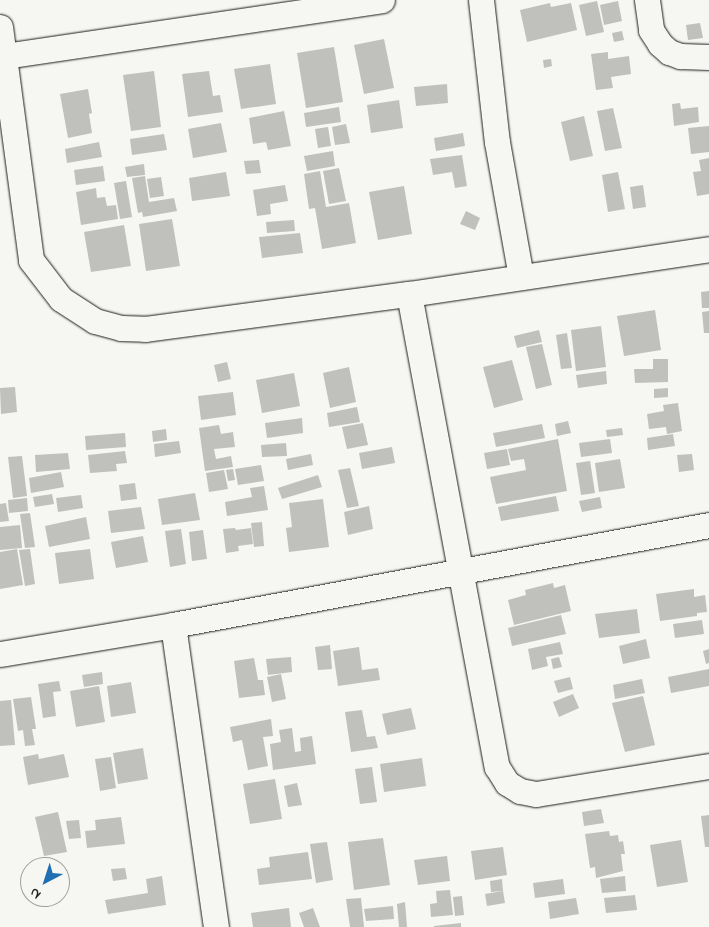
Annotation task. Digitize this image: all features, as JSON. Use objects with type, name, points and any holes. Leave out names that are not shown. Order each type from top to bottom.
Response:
[{"type":"street","points":[[4,56],[382,0]]},
{"type":"street","points":[[481,0],[497,142],[521,277]]},
{"type":"street","points":[[647,0],[651,30],[660,44],[669,52],[680,56],[709,57]]},
{"type":"street","points":[[0,27],[31,260],[61,298],[95,321],[121,328],[145,330],[409,294],[709,249]]},
{"type":"street","points":[[409,294],[497,768],[508,783],[520,791],[536,794],[709,766]]},
{"type":"street","points":[[0,654],[173,625],[709,525]]},
{"type":"street","points":[[173,625],[216,927]]},
{"type":"building","points":[[597,1],[604,32],[586,36],[579,5]]},
{"type":"building","points":[[618,1],[622,21],[604,25],[600,5]]},
{"type":"building","points":[[550,3],[551,7],[571,3],[577,30],[527,42],[520,10]]},
{"type":"building","points":[[700,23],[703,38],[688,40],[686,25]]},
{"type":"building","points":[[622,31],[624,40],[614,42],[612,33]]},
{"type":"building","points":[[384,39],[394,88],[364,94],[354,45]]},
{"type":"building","points":[[334,47],[343,102],[306,108],[297,53]]},
{"type":"building","points":[[608,52],[608,59],[629,56],[631,74],[611,77],[613,88],[596,90],[591,54]]},
{"type":"building","points":[[551,59],[552,66],[544,68],[543,60]]},
{"type":"building","points":[[270,64],[276,104],[241,109],[234,69]]},
{"type":"building","points":[[154,71],[161,127],[131,131],[123,75]]},
{"type":"building","points":[[209,71],[213,96],[220,95],[223,112],[188,117],[182,74]]},
{"type":"building","points":[[447,84],[448,103],[416,106],[414,87]]},
{"type":"building","points":[[88,89],[92,113],[89,114],[92,133],[68,138],[60,94]]},
{"type":"building","points":[[399,100],[403,128],[371,133],[367,105]]},
{"type":"building","points":[[680,103],[681,109],[698,107],[699,122],[674,126],[672,104]]},
{"type":"building","points":[[339,107],[341,122],[306,127],[304,113]]},
{"type":"building","points":[[613,108],[622,148],[605,151],[597,111]]},
{"type":"building","points":[[284,111],[291,146],[268,150],[266,142],[253,144],[249,118]]},
{"type":"building","points":[[584,116],[593,156],[570,161],[561,122]]},
{"type":"building","points":[[221,123],[227,152],[193,158],[188,129]]},
{"type":"building","points":[[346,124],[350,143],[335,145],[332,127]]},
{"type":"building","points":[[709,126],[709,152],[691,154],[688,128]]},
{"type":"building","points":[[328,127],[331,146],[318,148],[315,129]]},
{"type":"building","points":[[463,133],[465,146],[436,151],[434,138]]},
{"type":"building","points":[[164,134],[167,150],[132,155],[130,139]]},
{"type":"building","points":[[99,142],[102,157],[67,163],[65,149]]},
{"type":"building","points":[[333,151],[335,166],[307,171],[304,156]]},
{"type":"building","points":[[462,155],[467,186],[455,188],[452,172],[433,175],[430,159]]},
{"type":"building","points":[[709,158],[709,194],[697,196],[693,172],[701,171],[699,160]]},
{"type":"building","points":[[259,160],[261,173],[246,174],[244,161]]},
{"type":"building","points":[[144,164],[145,175],[127,177],[125,167]]},
{"type":"building","points":[[103,166],[105,181],[76,185],[74,170]]},
{"type":"building","points":[[339,168],[346,201],[329,204],[323,171]]},
{"type":"building","points":[[320,171],[326,207],[349,203],[356,243],[322,249],[315,208],[309,209],[304,174]]},
{"type":"building","points":[[226,172],[230,196],[192,201],[189,178]]},
{"type":"building","points":[[618,172],[625,209],[608,212],[602,175]]},
{"type":"building","points":[[145,176],[149,202],[174,198],[177,211],[143,217],[142,212],[138,213],[132,178]]},
{"type":"building","points":[[161,177],[164,196],[150,198],[147,179]]},
{"type":"building","points":[[126,181],[132,217],[120,219],[114,183]]},
{"type":"building","points":[[285,185],[288,201],[270,204],[271,214],[257,216],[253,190]]},
{"type":"building","points":[[643,185],[646,207],[633,209],[630,187]]},
{"type":"building","points":[[404,186],[412,234],[378,240],[369,192]]},
{"type":"building","points":[[96,188],[97,198],[105,197],[107,206],[116,205],[118,219],[81,225],[76,192]]},
{"type":"building","points":[[466,211],[480,218],[475,230],[460,224]]},
{"type":"building","points":[[172,219],[180,266],[146,271],[139,224]]},
{"type":"building","points":[[294,220],[295,231],[267,233],[266,222]]},
{"type":"building","points":[[124,225],[131,266],[91,272],[84,232]]},
{"type":"building","points":[[300,233],[303,253],[262,258],[259,237]]},
{"type":"building","points":[[709,291],[709,308],[702,308],[701,292]]},
{"type":"building","points":[[655,310],[661,350],[624,356],[617,316]]},
{"type":"building","points":[[709,311],[709,333],[704,333],[702,312]]},
{"type":"building","points":[[601,326],[606,367],[576,371],[571,330]]},
{"type":"building","points":[[539,330],[542,342],[517,348],[514,336]]},
{"type":"building","points":[[567,333],[572,368],[561,369],[556,335]]},
{"type":"building","points":[[542,344],[552,385],[536,389],[526,347]]},
{"type":"building","points":[[653,359],[668,359],[668,382],[635,383],[634,369],[653,369]]},
{"type":"building","points":[[512,360],[523,400],[494,408],[483,367]]},
{"type":"building","points":[[227,362],[231,379],[218,382],[214,365]]},
{"type":"building","points":[[349,367],[356,402],[330,408],[323,373]]},
{"type":"building","points":[[606,371],[607,384],[578,388],[576,375]]},
{"type":"building","points":[[294,373],[300,406],[262,413],[256,380]]},
{"type":"building","points":[[15,387],[17,412],[1,414],[0,388]]},
{"type":"building","points":[[668,388],[668,397],[654,398],[654,389]]},
{"type":"building","points":[[233,392],[236,415],[201,420],[198,396]]},
{"type":"building","points":[[678,403],[682,431],[667,434],[666,427],[649,429],[647,414],[664,411],[663,405]]},
{"type":"building","points":[[357,407],[360,422],[329,427],[327,413]]},
{"type":"building","points":[[302,418],[303,433],[267,438],[265,423]]},
{"type":"building","points":[[568,421],[571,433],[557,436],[555,424]]},
{"type":"building","points":[[363,423],[368,445],[347,449],[342,427]]},
{"type":"building","points":[[542,424],[545,438],[496,447],[493,433]]},
{"type":"building","points":[[219,425],[221,434],[233,432],[235,447],[214,449],[216,459],[231,456],[233,467],[205,471],[199,428]]},
{"type":"building","points":[[622,428],[623,435],[607,437],[606,430]]},
{"type":"building","points":[[166,429],[167,440],[153,442],[152,431]]},
{"type":"building","points":[[125,433],[126,447],[86,450],[85,436]]},
{"type":"building","points":[[673,434],[675,446],[648,450],[647,438]]},
{"type":"building","points":[[558,439],[567,491],[496,504],[490,477],[526,470],[524,459],[511,461],[508,449]]},
{"type":"building","points":[[610,439],[612,453],[581,457],[579,443]]},
{"type":"building","points":[[179,441],[181,453],[155,457],[154,444]]},
{"type":"building","points":[[286,443],[287,456],[262,457],[261,445]]},
{"type":"building","points":[[392,447],[395,463],[362,469],[359,453]]},
{"type":"building","points":[[507,449],[510,465],[487,469],[484,453]]},
{"type":"building","points":[[125,451],[127,463],[116,464],[117,471],[90,473],[88,455]]},
{"type":"building","points":[[68,453],[70,469],[36,472],[35,455]]},
{"type":"building","points":[[311,454],[313,465],[288,470],[286,459]]},
{"type":"building","points":[[692,454],[694,470],[679,472],[677,455]]},
{"type":"building","points":[[22,456],[27,496],[13,498],[8,457]]},
{"type":"building","points":[[620,459],[625,488],[599,492],[595,463]]},
{"type":"building","points":[[590,461],[595,493],[581,495],[576,463]]},
{"type":"building","points":[[261,465],[264,481],[238,485],[235,469]]},
{"type":"building","points":[[350,468],[359,506],[347,508],[338,470]]},
{"type":"building","points":[[233,469],[235,480],[228,481],[226,470]]},
{"type":"building","points":[[224,470],[228,489],[209,492],[206,473]]},
{"type":"building","points":[[61,472],[64,487],[31,493],[29,478]]},
{"type":"building","points":[[318,475],[322,487],[282,499],[278,488]]},
{"type":"building","points":[[135,483],[137,499],[121,501],[119,485]]},
{"type":"building","points":[[264,486],[268,510],[227,516],[225,502],[252,497],[250,488]]},
{"type":"building","points":[[195,493],[200,520],[162,525],[158,499]]},
{"type":"building","points":[[52,494],[54,504],[35,507],[33,497]]},
{"type":"building","points":[[81,495],[83,508],[58,512],[56,498]]},
{"type":"building","points":[[556,496],[559,511],[501,521],[498,507]]},
{"type":"building","points":[[600,497],[602,508],[582,512],[579,501]]},
{"type":"building","points":[[27,498],[28,511],[9,513],[8,500]]},
{"type":"building","points":[[323,499],[329,547],[289,552],[286,528],[292,527],[289,503]]},
{"type":"building","points":[[6,503],[9,521],[0,522],[0,504]]},
{"type":"building","points":[[369,506],[373,529],[348,535],[344,512]]},
{"type":"building","points":[[141,507],[145,529],[111,533],[108,511]]},
{"type":"building","points":[[30,513],[35,547],[25,548],[20,514]]},
{"type":"building","points":[[86,517],[90,539],[49,547],[45,526]]},
{"type":"building","points":[[262,522],[264,546],[254,547],[251,523]]},
{"type":"building","points":[[20,525],[22,548],[0,550],[0,527]]},
{"type":"building","points":[[235,528],[236,530],[251,528],[253,544],[238,546],[239,551],[226,553],[223,529]]},
{"type":"building","points":[[181,529],[186,564],[170,567],[165,531]]},
{"type":"building","points":[[203,530],[207,559],[192,561],[189,532]]},
{"type":"building","points":[[143,536],[148,562],[116,568],[111,542]]},
{"type":"building","points":[[17,549],[23,585],[0,589],[0,552]]},
{"type":"building","points":[[30,549],[35,584],[25,586],[19,550]]},
{"type":"building","points":[[90,549],[94,579],[59,584],[55,553]]},
{"type":"building","points":[[553,583],[554,588],[565,585],[571,611],[514,625],[508,600],[526,595],[525,590]]},
{"type":"building","points":[[694,589],[694,597],[705,595],[707,612],[697,613],[697,616],[660,621],[656,594]]},
{"type":"building","points":[[637,609],[640,633],[599,638],[595,614]]},
{"type":"building","points":[[561,615],[566,634],[512,646],[508,628]]},
{"type":"building","points":[[702,620],[704,634],[675,638],[673,624]]},
{"type":"building","points":[[646,639],[650,658],[623,664],[619,646]]},
{"type":"building","points":[[560,642],[563,654],[546,657],[548,666],[532,670],[528,649]]},
{"type":"building","points":[[330,645],[332,669],[318,670],[315,647]]},
{"type":"building","points":[[359,647],[362,670],[378,668],[380,680],[338,686],[333,651]]},
{"type":"building","points":[[709,649],[709,663],[706,664],[703,651]]},
{"type":"building","points":[[291,657],[292,672],[268,675],[266,659]]},
{"type":"building","points":[[559,657],[562,667],[553,669],[551,659]]},
{"type":"building","points":[[254,658],[258,680],[263,680],[265,695],[239,698],[234,661]]},
{"type":"building","points":[[709,669],[709,686],[671,693],[668,677]]},
{"type":"building","points":[[102,672],[103,684],[84,687],[82,675]]},
{"type":"building","points":[[281,674],[286,699],[272,702],[267,677]]},
{"type":"building","points":[[570,677],[573,689],[558,693],[554,681]]},
{"type":"building","points":[[642,679],[645,693],[615,699],[613,685]]},
{"type":"building","points":[[59,681],[61,691],[53,692],[56,716],[43,718],[38,684]]},
{"type":"building","points":[[131,682],[136,713],[111,717],[107,686]]},
{"type":"building","points":[[99,686],[105,722],[76,727],[70,691]]},
{"type":"building","points":[[573,694],[579,708],[559,717],[553,702]]},
{"type":"building","points":[[643,696],[655,745],[625,752],[612,703]]},
{"type":"building","points":[[31,697],[36,729],[32,729],[35,745],[25,746],[23,730],[18,731],[13,699]]},
{"type":"building","points":[[11,700],[15,745],[0,746],[0,701]]},
{"type":"building","points":[[411,708],[416,729],[387,735],[382,714]]},
{"type":"building","points":[[362,710],[367,737],[375,736],[378,748],[351,752],[345,712]]},
{"type":"building","points":[[271,719],[273,736],[263,737],[268,766],[248,770],[242,740],[233,742],[230,727]]},
{"type":"building","points":[[292,728],[295,752],[301,751],[300,738],[312,736],[316,764],[273,770],[270,744],[281,742],[279,730]]},
{"type":"building","points":[[143,748],[148,779],[118,784],[113,753]]},
{"type":"building","points":[[38,754],[39,759],[64,754],[69,777],[28,785],[23,757]]},
{"type":"building","points":[[111,757],[116,788],[100,791],[95,759]]},
{"type":"building","points":[[422,758],[426,786],[384,792],[380,764]]},
{"type":"building","points":[[372,767],[377,802],[360,804],[355,769]]},
{"type":"building","points":[[275,779],[282,819],[250,824],[243,784]]},
{"type":"building","points":[[297,783],[302,805],[288,807],[284,786]]},
{"type":"building","points":[[601,809],[604,823],[584,826],[582,812]]},
{"type":"building","points":[[58,812],[67,852],[44,856],[35,817]]},
{"type":"building","points":[[709,815],[709,847],[705,847],[701,816]]},
{"type":"building","points":[[121,817],[125,844],[87,848],[85,831],[96,830],[95,820]]},
{"type":"building","points":[[79,820],[81,838],[69,839],[66,821]]},
{"type":"building","points":[[609,831],[610,836],[618,835],[619,842],[623,841],[625,854],[621,854],[623,871],[596,878],[595,867],[590,868],[585,834]]},
{"type":"building","points":[[383,838],[390,885],[354,890],[348,842]]},
{"type":"building","points":[[681,840],[688,882],[657,887],[650,845]]},
{"type":"building","points":[[327,842],[333,880],[316,883],[310,844]]},
{"type":"building","points":[[503,847],[507,875],[475,880],[471,851]]},
{"type":"building","points":[[308,852],[312,879],[259,885],[257,869],[270,867],[269,857]]},
{"type":"building","points":[[447,856],[450,881],[418,885],[414,860]]},
{"type":"building","points":[[125,868],[127,879],[113,881],[111,869]]},
{"type":"building","points":[[162,876],[166,905],[108,914],[105,900],[148,893],[146,879]]},
{"type":"building","points":[[625,876],[626,891],[602,893],[600,879]]},
{"type":"building","points":[[502,879],[503,891],[491,892],[490,881]]},
{"type":"building","points":[[563,879],[565,894],[535,898],[533,883]]},
{"type":"building","points":[[450,890],[453,915],[431,917],[430,904],[437,903],[436,891]]},
{"type":"building","points":[[503,891],[505,903],[487,906],[485,894]]},
{"type":"building","points":[[635,895],[637,910],[606,913],[604,898]]},
{"type":"building","points":[[462,896],[464,915],[455,916],[453,897]]},
{"type":"building","points":[[361,898],[364,927],[350,927],[346,899]]},
{"type":"building","points":[[576,898],[579,914],[550,919],[548,902]]},
{"type":"building","points":[[405,902],[407,927],[399,927],[397,904]]},
{"type":"building","points":[[393,906],[394,919],[366,921],[364,909]]},
{"type":"building","points":[[289,908],[291,927],[253,927],[251,913]]},
{"type":"building","points":[[313,908],[320,927],[304,927],[299,913]]},
{"type":"building","points":[[461,923],[461,927],[434,927],[434,926]]}]
